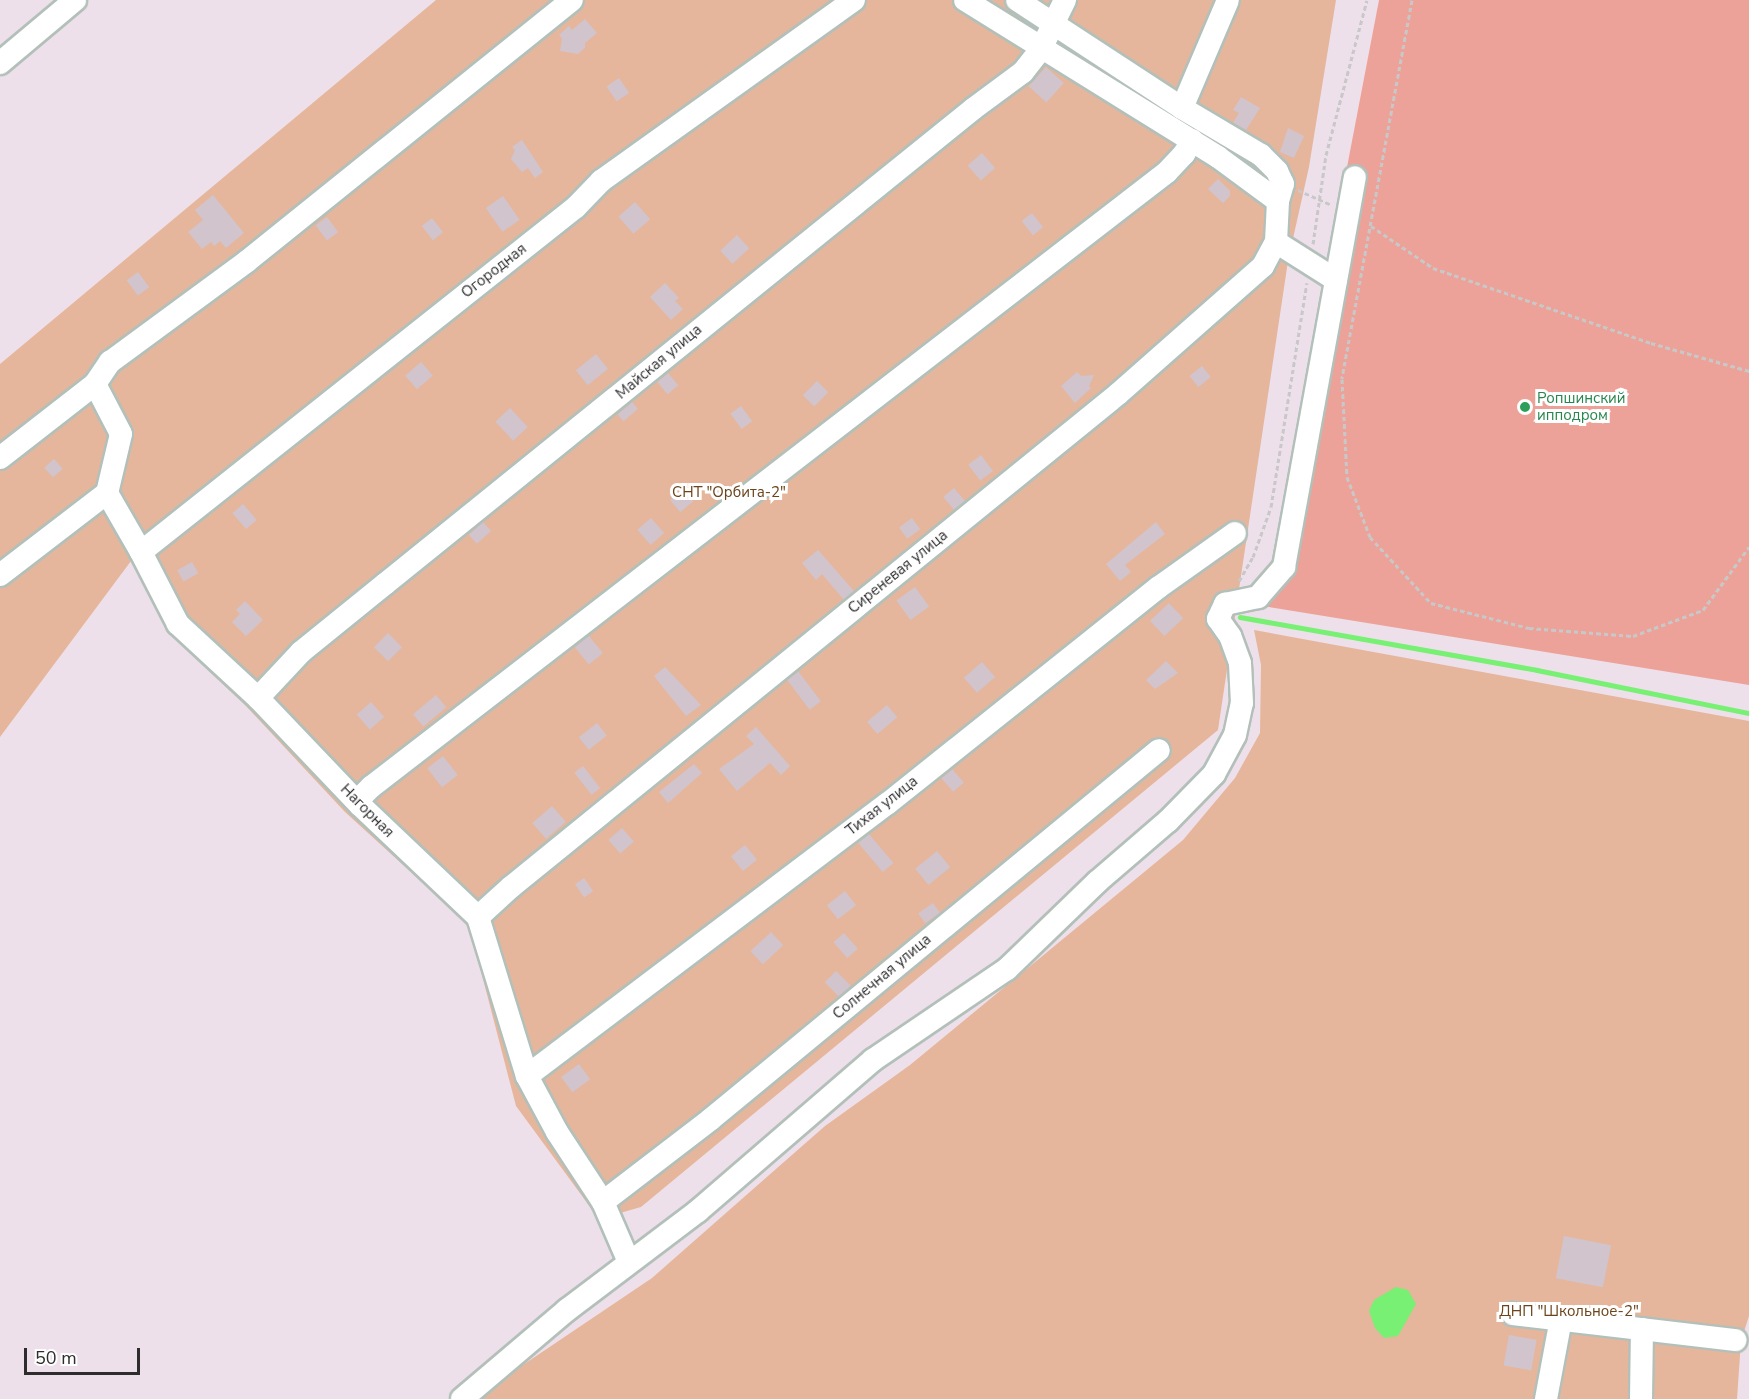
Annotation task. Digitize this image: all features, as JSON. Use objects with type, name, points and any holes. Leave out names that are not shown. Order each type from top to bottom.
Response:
[{"type":"street","points":[[0,63],[75,0]]},
{"type":"street","points":[[0,458],[95,384],[110,362],[246,262],[572,0]]},
{"type":"street","name":"Огородная","points":[[141,552],[576,207],[601,181],[854,0]]},
{"type":"street","points":[[965,0],[1041,49],[1075,65],[1192,140],[1280,192]]},
{"type":"street","points":[[1017,0],[1054,22],[1182,108],[1261,155],[1277,171],[1280,192]]},
{"type":"street","name":"Майская улица","points":[[258,698],[302,652],[712,318],[973,109],[1023,72],[1041,49],[1065,0]]},
{"type":"street","points":[[1182,108],[1228,0]]},
{"type":"street","points":[[360,805],[362,796],[371,787],[1167,172],[1184,154],[1192,140]]},
{"type":"street","points":[[462,1399],[567,1310],[698,1211],[873,1060],[1007,969],[1097,882],[1168,821],[1214,774],[1235,735],[1242,703],[1240,663],[1230,636],[1218,619],[1225,604],[1258,597],[1284,567],[1355,177]]},
{"type":"street","name":"Сиреневая улица","points":[[478,917],[511,886],[1118,394],[1263,266],[1276,242],[1280,192]]},
{"type":"street","points":[[1276,242],[1336,280]]},
{"type":"street","points":[[0,575],[107,494],[121,434],[95,384]]},
{"type":"street","name":"Нагорная","points":[[107,494],[141,552],[178,624],[258,698],[360,805],[478,917],[527,1077],[557,1132],[603,1202],[629,1262]]},
{"type":"street","name":"Тихая улица","points":[[527,1077],[887,804],[1159,587],[1235,533]]},
{"type":"street","name":"Солнечная улица","points":[[603,1202],[711,1119],[1159,750]]},
{"type":"street","points":[[1513,1314],[1735,1340]]},
{"type":"street","points":[[1546,1399],[1561,1319]]},
{"type":"street","points":[[1641,1399],[1642,1329]]},
{"type":"path","points":[[1225,604],[1254,557],[1271,507],[1311,263],[1326,155],[1367,0]]},
{"type":"path","points":[[1412,0],[1342,379],[1347,477],[1370,537],[1431,603],[1529,628],[1633,636],[1703,610],[1749,546]]},
{"type":"path","points":[[1280,192],[1320,200],[1349,213],[1434,268],[1651,343],[1749,371]]},
{"type":"green space","name":"СНТ \"Орбита-2\"","points":[[436,0],[1336,0],[1309,167],[1288,261],[1218,730],[641,1207],[599,1219],[516,1106],[469,925],[345,812],[246,706],[172,636],[131,561],[0,737],[0,364]]},
{"type":"green space","name":"ДНП \"Школьное-2\"","points":[[1254,630],[1749,721],[1749,1316],[1741,1341],[1737,1399],[479,1399],[499,1381],[652,1278],[825,1126],[910,1065],[1183,840],[1235,778],[1260,733],[1261,665]]},
{"type":"shaded area","name":"Ропшинский ипподром","points":[[1379,0],[1749,0],[1749,685],[1263,606]]},
{"type":"shaded area","points":[[1396,1287],[1408,1290],[1416,1304],[1398,1336],[1384,1338],[1375,1328],[1369,1311],[1374,1300]]},
{"type":"building","points":[[585,19],[597,33],[585,43],[585,48],[578,54],[560,51],[562,39],[559,35],[569,26],[572,30]]},
{"type":"building","points":[[1046,67],[1064,83],[1046,102],[1029,86]]},
{"type":"building","points":[[619,78],[629,93],[617,101],[607,86]]},
{"type":"building","points":[[1241,97],[1260,108],[1246,130],[1233,123],[1239,113],[1233,110]]},
{"type":"building","points":[[1288,128],[1304,136],[1294,158],[1280,152]]},
{"type":"building","points":[[522,140],[543,172],[535,178],[528,168],[522,172],[511,159],[515,150],[512,147]]},
{"type":"building","points":[[982,153],[995,168],[981,181],[968,165]]},
{"type":"building","points":[[1218,179],[1230,191],[1230,196],[1223,203],[1208,189]]},
{"type":"building","points":[[213,195],[244,233],[226,248],[220,241],[214,246],[211,242],[202,249],[188,232],[203,220],[195,210]]},
{"type":"building","points":[[503,196],[520,220],[502,232],[486,208]]},
{"type":"building","points":[[635,202],[650,219],[633,234],[618,216]]},
{"type":"building","points":[[1032,213],[1043,227],[1033,235],[1022,221]]},
{"type":"building","points":[[327,217],[338,232],[327,241],[316,225]]},
{"type":"building","points":[[432,218],[443,232],[433,240],[422,226]]},
{"type":"building","points":[[737,235],[749,248],[732,264],[720,251]]},
{"type":"building","points":[[138,272],[149,287],[138,296],[127,280]]},
{"type":"building","points":[[665,283],[679,298],[675,301],[683,309],[671,320],[650,297]]},
{"type":"building","points":[[596,354],[608,369],[588,385],[576,370]]},
{"type":"building","points":[[421,362],[433,376],[417,389],[405,376]]},
{"type":"building","points":[[1202,366],[1211,377],[1198,387],[1190,376]]},
{"type":"building","points":[[1077,372],[1081,376],[1094,375],[1089,386],[1091,388],[1075,403],[1061,386]]},
{"type":"building","points":[[668,373],[678,385],[668,394],[657,382]]},
{"type":"building","points":[[817,381],[828,392],[814,406],[803,395]]},
{"type":"building","points":[[632,402],[638,409],[624,421],[618,414]]},
{"type":"building","points":[[741,406],[752,421],[742,429],[730,414]]},
{"type":"building","points":[[510,408],[528,427],[513,441],[495,422]]},
{"type":"building","points":[[981,455],[993,471],[980,481],[968,465]]},
{"type":"building","points":[[54,459],[63,469],[53,477],[44,468]]},
{"type":"building","points":[[954,488],[965,501],[954,510],[943,497]]},
{"type":"building","points":[[683,489],[693,501],[680,512],[670,500]]},
{"type":"building","points":[[243,504],[257,520],[246,529],[232,513]]},
{"type":"building","points":[[651,518],[664,533],[651,545],[637,530]]},
{"type":"building","points":[[912,518],[920,529],[907,539],[899,527]]},
{"type":"building","points":[[483,522],[491,531],[477,544],[469,535]]},
{"type":"building","points":[[1156,522],[1165,534],[1125,565],[1131,572],[1120,581],[1106,564]]},
{"type":"building","points":[[818,550],[854,591],[844,600],[822,574],[816,580],[802,563]]},
{"type":"building","points":[[192,562],[198,573],[183,582],[177,570]]},
{"type":"building","points":[[915,587],[929,606],[910,620],[896,601]]},
{"type":"building","points":[[245,601],[263,620],[246,636],[232,622],[240,614],[236,610]]},
{"type":"building","points":[[1169,603],[1183,618],[1164,636],[1150,621]]},
{"type":"building","points":[[388,633],[402,647],[388,661],[374,647]]},
{"type":"building","points":[[589,636],[603,653],[589,664],[575,647]]},
{"type":"building","points":[[1166,661],[1178,673],[1155,689],[1146,680]]},
{"type":"building","points":[[982,662],[995,677],[977,693],[964,678]]},
{"type":"building","points":[[665,667],[701,705],[686,716],[654,676]]},
{"type":"building","points":[[798,671],[821,701],[810,710],[787,679]]},
{"type":"building","points":[[436,695],[446,707],[423,727],[413,714]]},
{"type":"building","points":[[371,702],[384,717],[370,730],[357,714]]},
{"type":"building","points":[[887,705],[897,717],[877,734],[867,722]]},
{"type":"building","points":[[597,723],[607,736],[589,750],[579,737]]},
{"type":"building","points":[[756,727],[790,766],[781,775],[770,763],[737,791],[719,769],[754,744],[746,736]]},
{"type":"building","points":[[443,756],[458,775],[442,787],[427,768]]},
{"type":"building","points":[[694,764],[702,773],[668,803],[659,792]]},
{"type":"building","points":[[583,766],[600,788],[592,795],[574,773]]},
{"type":"building","points":[[952,769],[964,783],[953,792],[941,778]]},
{"type":"building","points":[[552,806],[566,822],[546,839],[532,823]]},
{"type":"building","points":[[622,828],[634,842],[620,853],[608,840]]},
{"type":"building","points":[[869,834],[893,863],[883,872],[858,843]]},
{"type":"building","points":[[745,845],[757,860],[743,871],[731,856]]},
{"type":"building","points":[[937,851],[950,867],[928,885],[915,869]]},
{"type":"building","points":[[584,878],[593,891],[584,897],[575,884]]},
{"type":"building","points":[[845,891],[856,905],[838,919],[827,905]]},
{"type":"building","points":[[933,903],[940,913],[925,923],[918,913]]},
{"type":"building","points":[[771,932],[783,945],[763,964],[751,951]]},
{"type":"building","points":[[844,933],[858,949],[847,958],[833,942]]},
{"type":"building","points":[[836,971],[851,986],[840,997],[825,982]]},
{"type":"building","points":[[579,1064],[590,1079],[572,1092],[561,1077]]},
{"type":"building","points":[[1564,1236],[1611,1245],[1603,1287],[1556,1278]]},
{"type":"building","points":[[1509,1335],[1537,1340],[1531,1370],[1504,1366]]},
{"type":"waterway","points":[[1240,617],[1537,670],[1749,713]]},
{"type":"place","name":"Ропшинский ипподром","points":[[1525,407]]}]
